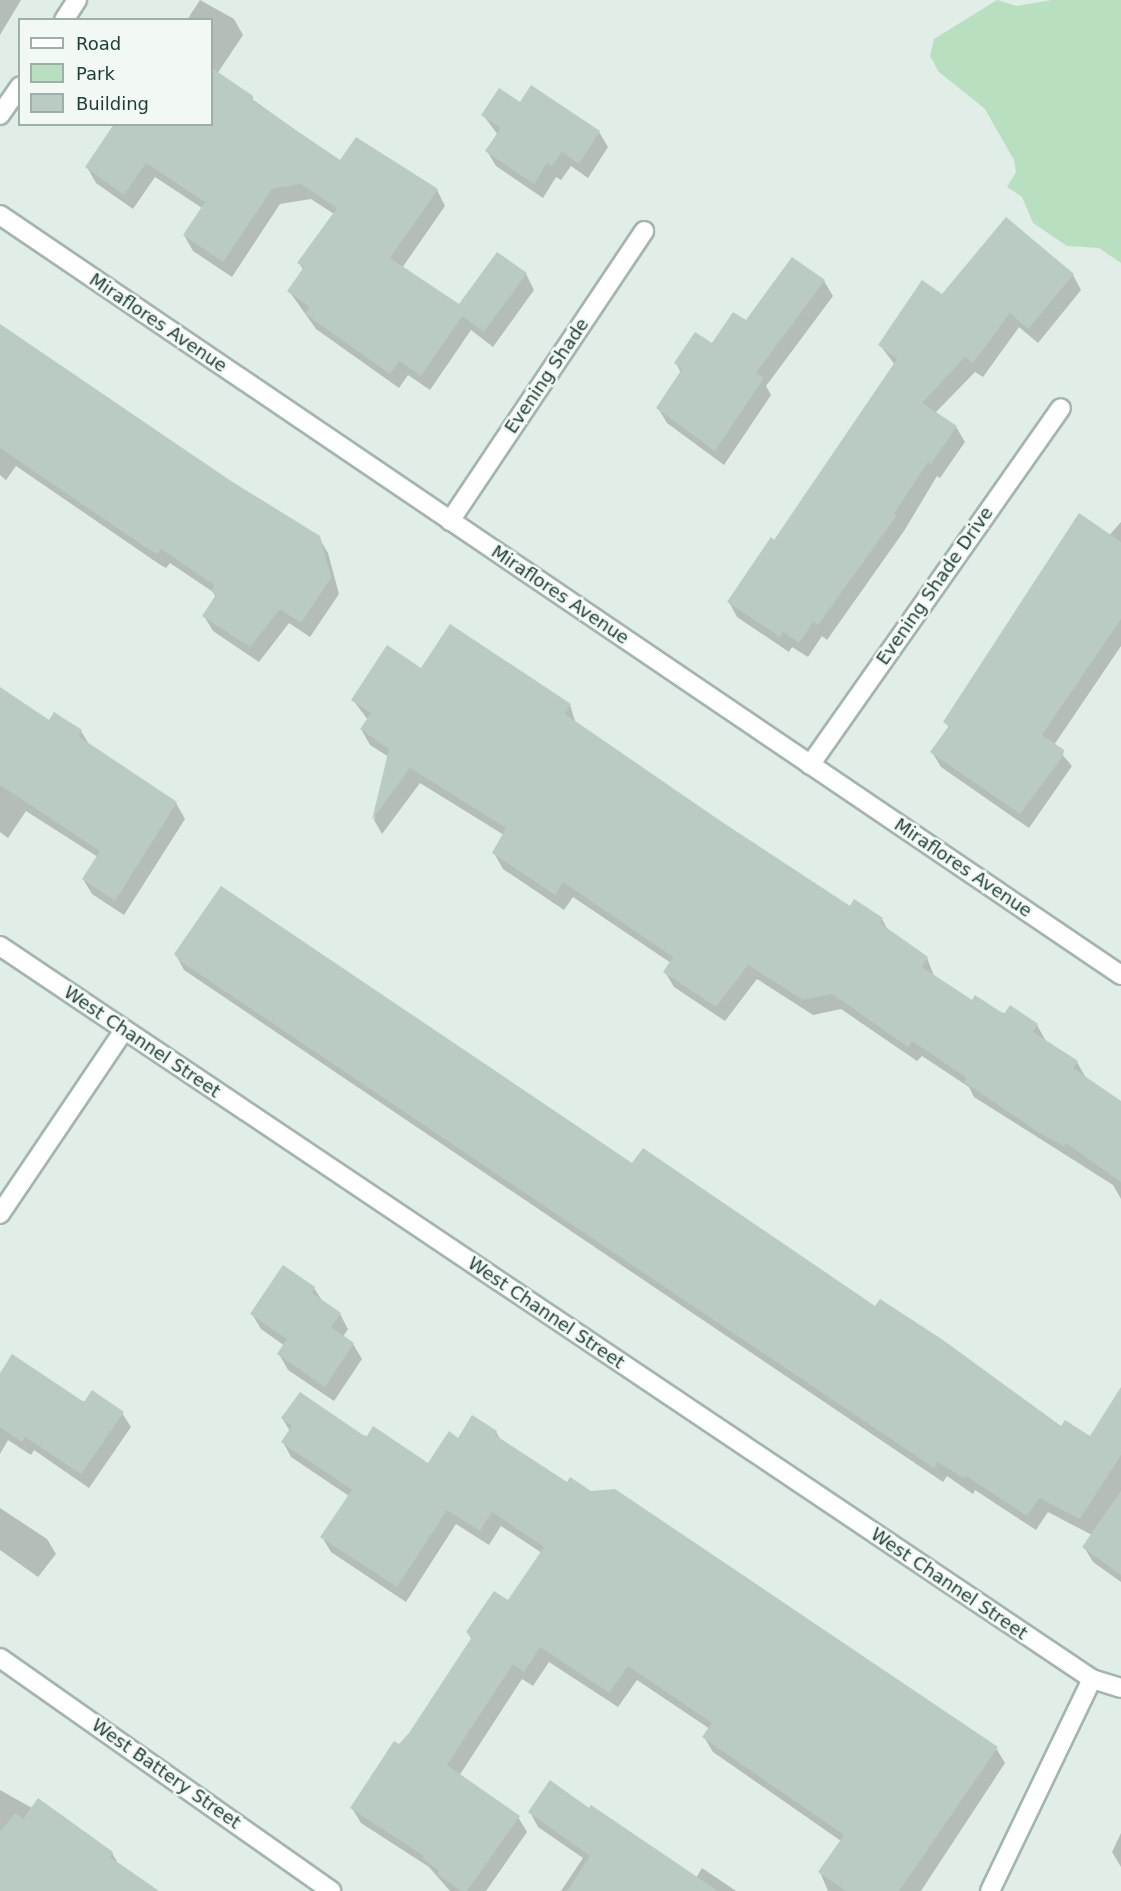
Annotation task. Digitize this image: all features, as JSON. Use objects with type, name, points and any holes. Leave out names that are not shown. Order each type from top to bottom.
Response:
[{"type":"street","points":[[65,18],[77,0]]},
{"type":"street","points":[[0,115],[18,89]]},
{"type":"street","name":"Miraflores Avenue","points":[[0,215],[1121,975]]},
{"type":"street","name":"Evening Shade","points":[[450,521],[644,231]]},
{"type":"street","name":"Evening Shade Drive","points":[[810,765],[1061,408]]},
{"type":"street","name":"West Channel Street","points":[[0,946],[1092,1679],[1121,1688]]},
{"type":"street","points":[[0,1214],[124,1030]]},
{"type":"street","name":"West Battery Street","points":[[0,1658],[331,1891]]},
{"type":"street","points":[[990,1891],[1092,1679]]},
{"type":"green space","points":[[997,0],[1017,6],[1052,0],[1121,0],[1121,263],[1099,248],[1067,246],[1033,223],[1022,197],[1007,187],[1016,172],[1014,160],[985,109],[939,72],[930,56],[934,39]]},
{"type":"building","points":[[213,69],[253,96],[253,101],[340,160],[356,137],[438,189],[390,258],[459,304],[497,252],[527,273],[484,332],[462,316],[421,376],[399,361],[390,374],[305,314],[310,307],[287,291],[304,267],[297,263],[337,208],[301,184],[272,189],[223,262],[183,235],[205,202],[146,163],[124,195],[85,167],[113,126],[213,126]]},
{"type":"building","points":[[531,85],[600,131],[579,164],[562,152],[552,166],[547,163],[534,184],[485,151],[501,128],[481,115],[499,88],[520,102]]},
{"type":"building","points":[[1006,217],[1074,274],[1028,329],[1010,313],[973,363],[965,357],[922,403],[957,426],[931,464],[928,462],[894,514],[897,515],[818,625],[813,622],[799,643],[783,632],[780,637],[727,602],[771,537],[774,540],[897,359],[878,345],[922,280],[942,294]]},
{"type":"building","points":[[792,257],[825,280],[756,373],[764,378],[715,451],[656,408],[682,369],[674,363],[695,332],[712,343],[733,312],[746,320]]},
{"type":"building","points":[[0,324],[231,481],[320,536],[331,578],[301,623],[280,609],[250,647],[202,616],[216,595],[211,591],[214,585],[161,549],[157,554],[148,549],[0,448]]},
{"type":"building","points":[[1079,513],[1121,542],[1121,619],[1042,735],[1064,750],[1063,756],[1020,814],[930,752],[949,726],[943,722]]},
{"type":"building","points":[[450,624],[571,704],[565,714],[725,824],[850,906],[854,899],[883,918],[880,923],[928,957],[922,967],[972,1000],[975,995],[1004,1014],[1010,1005],[1038,1024],[1033,1032],[1078,1061],[1073,1068],[1121,1101],[1121,1182],[1066,1143],[1064,1146],[1041,1134],[964,1082],[967,1078],[912,1041],[908,1047],[832,994],[803,1000],[748,965],[716,1007],[663,972],[673,957],[563,882],[555,895],[492,853],[506,828],[410,768],[372,820],[389,749],[360,729],[371,713],[351,700],[387,645],[421,668]]},
{"type":"building","points":[[0,687],[49,720],[54,712],[82,730],[78,736],[177,802],[115,901],[82,879],[100,851],[0,785]]},
{"type":"building","points":[[221,886],[632,1163],[643,1148],[875,1306],[880,1299],[943,1340],[1061,1426],[1065,1420],[1090,1436],[1121,1387],[1121,1455],[1080,1519],[1039,1498],[1027,1516],[966,1476],[964,1479],[938,1462],[934,1468],[180,961],[174,954]]},
{"type":"building","points":[[283,1265],[315,1287],[312,1293],[341,1313],[331,1327],[354,1343],[325,1387],[277,1354],[287,1339],[250,1314]]},
{"type":"building","points":[[12,1354],[84,1402],[92,1390],[124,1412],[81,1474],[25,1437],[22,1442],[0,1427],[0,1373]]},
{"type":"building","points":[[300,1392],[363,1435],[367,1436],[373,1426],[428,1463],[449,1431],[458,1438],[472,1415],[497,1431],[495,1435],[567,1482],[570,1477],[591,1491],[615,1489],[998,1747],[899,1891],[846,1891],[818,1872],[844,1835],[702,1737],[712,1723],[628,1666],[609,1693],[540,1647],[524,1672],[513,1664],[447,1765],[520,1816],[467,1891],[461,1891],[437,1874],[439,1871],[422,1858],[424,1856],[350,1808],[394,1741],[399,1744],[409,1733],[472,1637],[466,1632],[494,1591],[508,1600],[544,1547],[492,1512],[480,1531],[447,1510],[397,1587],[320,1537],[352,1490],[281,1442],[292,1426],[281,1418]]},
{"type":"building","points":[[1121,1491],[1121,1575],[1082,1547]]},
{"type":"building","points":[[550,1780],[589,1808],[591,1805],[718,1891],[567,1891],[590,1856],[528,1812]]},
{"type":"building","points":[[38,1798],[113,1852],[110,1857],[159,1891],[0,1891],[0,1832],[15,1813],[23,1819]]}]
